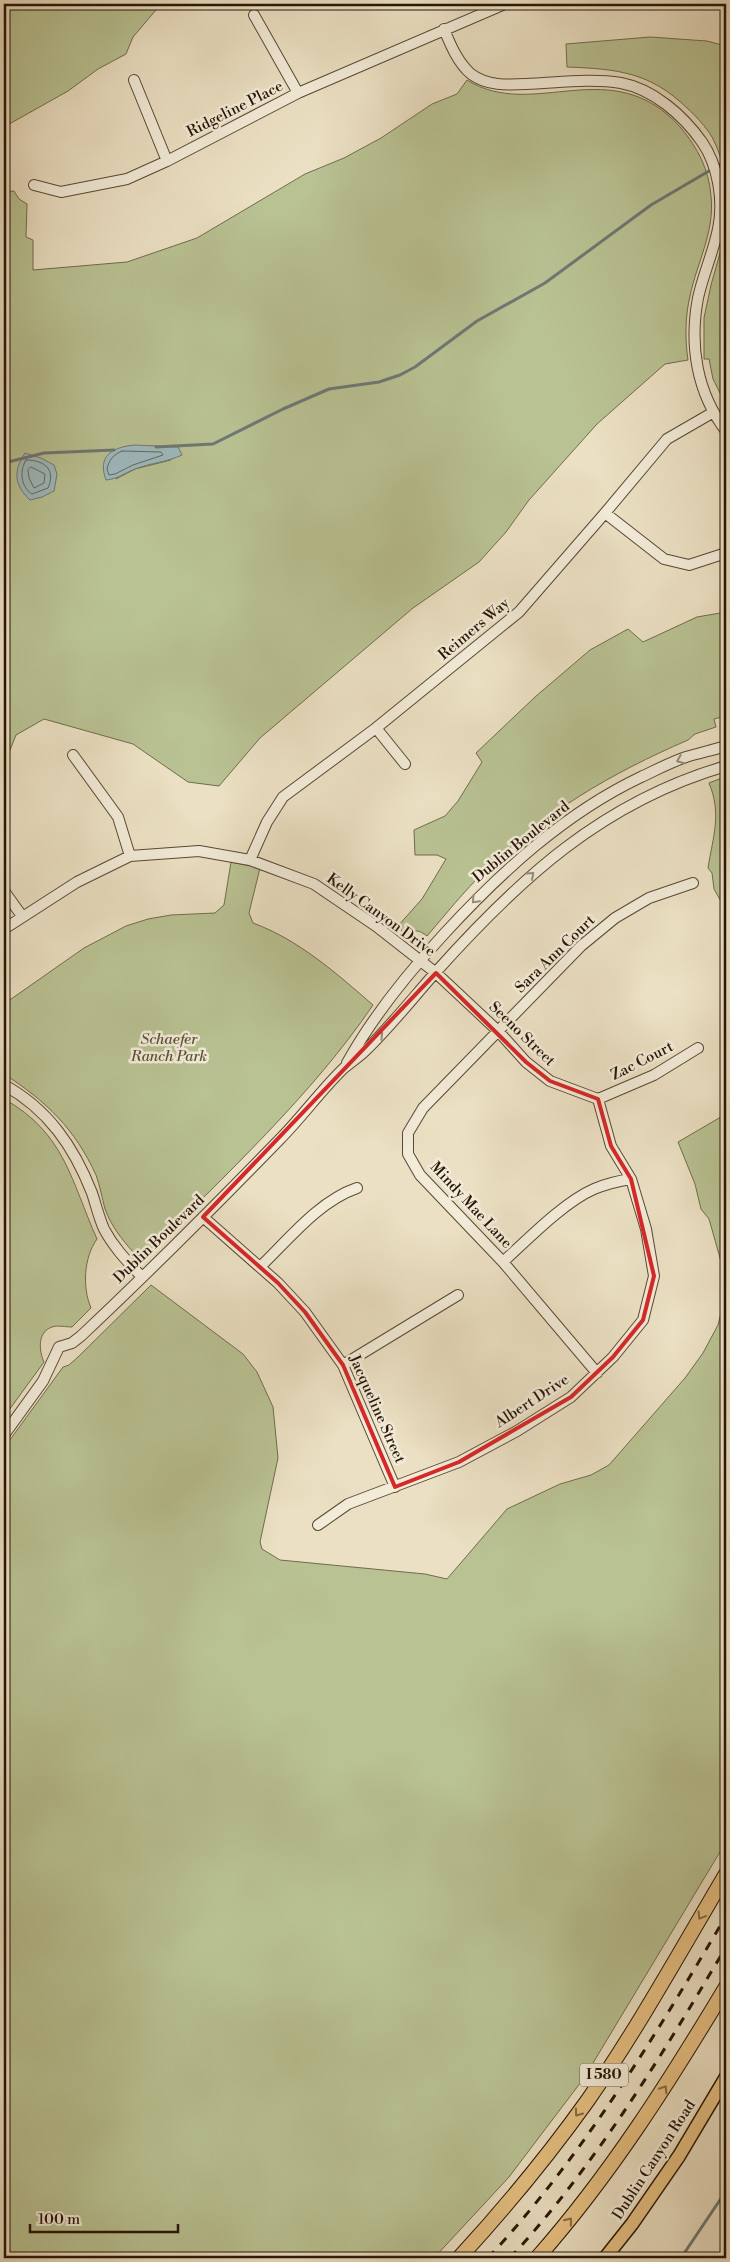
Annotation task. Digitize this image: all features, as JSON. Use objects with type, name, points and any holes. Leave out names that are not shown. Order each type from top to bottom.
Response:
[{"type":"highway","name":"I 580","points":[[459,2258],[534,2172],[589,2098],[726,1874]]},
{"type":"highway","points":[[537,2258],[582,2204],[634,2135],[726,1987]]},
{"type":"main road","name":"Dublin Canyon Road","points":[[605,2258],[632,2224],[680,2156],[726,2077]]},
{"type":"street","name":"Ridgeline Place","points":[[34,185],[61,192],[127,179],[167,161],[298,93],[444,28],[505,4]]},
{"type":"street","points":[[254,15],[298,93]]},
{"type":"street","points":[[444,28],[460,62],[472,74],[487,81],[505,86],[597,81],[621,83],[639,90],[670,107],[687,123],[703,143],[717,177],[720,202],[719,228],[698,298],[695,350],[700,380],[712,413],[726,431]]},
{"type":"street","points":[[134,80],[167,161]]},
{"type":"street","name":"Reimers Way","points":[[250,860],[266,822],[283,797],[376,728],[519,612],[667,439],[712,413]]},
{"type":"street","points":[[605,513],[664,559],[689,565],[726,553]]},
{"type":"street","points":[[376,728],[405,764]]},
{"type":"street","name":"Dublin Boulevard","points":[[344,1068],[356,1046],[420,960],[481,893],[518,860],[563,824],[605,796],[641,777],[686,757],[726,746]]},
{"type":"street","points":[[74,755],[118,817],[130,856]]},
{"type":"street","name":"Dublin Boulevard","points":[[4,1435],[43,1381],[59,1347],[72,1343],[81,1336],[203,1217],[304,1115],[344,1068],[371,1045],[502,902],[551,858],[591,828],[635,802],[673,784],[726,766]]},
{"type":"street","name":"Kelly Canyon Drive","points":[[4,930],[22,916],[77,882],[130,856],[199,851],[250,860],[314,884],[376,926],[436,973]]},
{"type":"street","name":"Sara Ann Court","points":[[498,1031],[582,946],[615,918],[649,898],[693,883]]},
{"type":"street","points":[[4,890],[22,916]]},
{"type":"street","name":"Seeno Street","points":[[436,973],[498,1031],[526,1062],[550,1081],[598,1099]]},
{"type":"street","name":"Mindy Mae Lane","points":[[498,1031],[423,1108],[408,1133],[408,1154],[420,1175],[503,1262],[597,1373]]},
{"type":"street","name":"Zac Court","points":[[598,1099],[654,1075],[698,1048]]},
{"type":"street","points":[[4,1086],[23,1097],[47,1118],[69,1146],[79,1162],[104,1228],[116,1249],[142,1277]]},
{"type":"street","name":"Albert Drive","points":[[318,1525],[348,1504],[459,1462],[517,1431],[571,1397],[613,1357],[643,1320],[654,1276],[646,1228],[631,1179],[611,1146],[598,1099]]},
{"type":"street","points":[[503,1262],[552,1218],[591,1190],[608,1183],[631,1179]]},
{"type":"street","points":[[260,1267],[315,1215],[342,1194],[357,1188]]},
{"type":"street","name":"Jacqueline Street","points":[[203,1217],[260,1267],[305,1312],[343,1365],[395,1487]]},
{"type":"street","points":[[343,1365],[458,1295]]},
{"type":"highlighted area","points":[[436,973],[526,1062],[550,1081],[598,1099],[611,1146],[631,1179],[654,1276],[643,1320],[613,1357],[571,1397],[459,1462],[395,1487],[343,1365],[305,1312],[278,1283],[203,1217]]},
{"type":"green space","points":[[4,4],[161,4],[133,37],[126,54],[98,69],[68,91],[4,127]]},
{"type":"green space","points":[[650,37],[707,41],[726,46],[726,173],[716,146],[707,129],[687,108],[660,87],[646,80],[617,71],[567,67],[566,44]]},
{"type":"green space","points":[[467,80],[493,91],[519,94],[601,90],[628,94],[655,105],[681,128],[693,143],[702,160],[710,186],[712,209],[705,247],[688,304],[686,344],[688,360],[665,364],[597,424],[529,500],[506,532],[479,562],[413,608],[260,738],[219,786],[188,782],[133,744],[44,719],[16,735],[4,765],[4,192],[14,191],[19,199],[27,204],[26,237],[33,240],[33,270],[127,262],[197,238],[305,174],[344,158],[381,138],[432,104],[457,94]],"holes":[[[149,446],[178,447],[171,460],[135,469],[116,479]]]},
{"type":"green space","points":[[726,232],[726,397],[723,399],[713,379],[709,359],[704,359],[704,318]]},
{"type":"green space","points":[[726,612],[726,716],[714,719],[716,727],[695,734],[688,740],[632,766],[555,812],[531,830],[485,871],[427,936],[417,931],[406,934],[397,927],[422,899],[446,859],[437,855],[415,855],[414,830],[445,816],[458,801],[482,762],[476,753],[535,697],[590,650],[628,629],[643,642],[697,617]]},
{"type":"green space","points":[[722,778],[726,780],[726,910],[714,889],[712,873],[708,868],[716,815],[713,794],[709,783]]},
{"type":"green space","name":"Schaefer Ranch Park","points":[[231,862],[260,868],[249,913],[253,923],[286,938],[316,958],[373,1005],[323,1070],[266,1134],[148,1253],[135,1254],[114,1227],[105,1209],[96,1175],[69,1130],[46,1106],[4,1074],[4,1004],[84,948],[126,926],[148,919],[171,915],[215,913],[224,905]]},
{"type":"green space","points":[[4,1099],[24,1112],[41,1127],[53,1143],[64,1160],[97,1239],[89,1254],[86,1272],[86,1291],[91,1308],[72,1327],[54,1326],[47,1329],[40,1342],[44,1362],[4,1417]]},
{"type":"green space","points":[[726,1114],[726,1279],[709,1219],[701,1209],[695,1184],[678,1142]]},
{"type":"green space","points":[[151,1285],[243,1354],[257,1372],[273,1407],[278,1458],[260,1542],[262,1549],[280,1560],[425,1574],[447,1579],[507,1509],[560,1484],[591,1475],[609,1465],[685,1378],[703,1353],[718,1325],[726,1293],[726,1842],[584,2078],[509,2177],[434,2258],[4,2258],[4,1448],[63,1367],[69,1365],[78,1357]]},
{"type":"water","points":[[135,445],[178,447],[182,455],[106,480],[103,465],[108,454],[120,448]]},
{"type":"water","points":[[25,453],[54,465],[57,474],[54,491],[30,500],[21,489],[18,483],[17,472]]},
{"type":"waterway","points":[[156,447],[213,444],[283,409],[329,389],[379,382],[400,375],[415,367],[477,321],[545,283],[651,205],[726,161]]},
{"type":"waterway","points":[[4,463],[44,453],[114,450]]},
{"type":"waterway","points":[[681,2258],[726,2191]]},
{"type":"railway","points":[[488,2258],[523,2219],[586,2137],[616,2094],[645,2050],[726,1916]]},
{"type":"railway","points":[[510,2258],[571,2185],[599,2147],[652,2068],[726,1947]]}]
